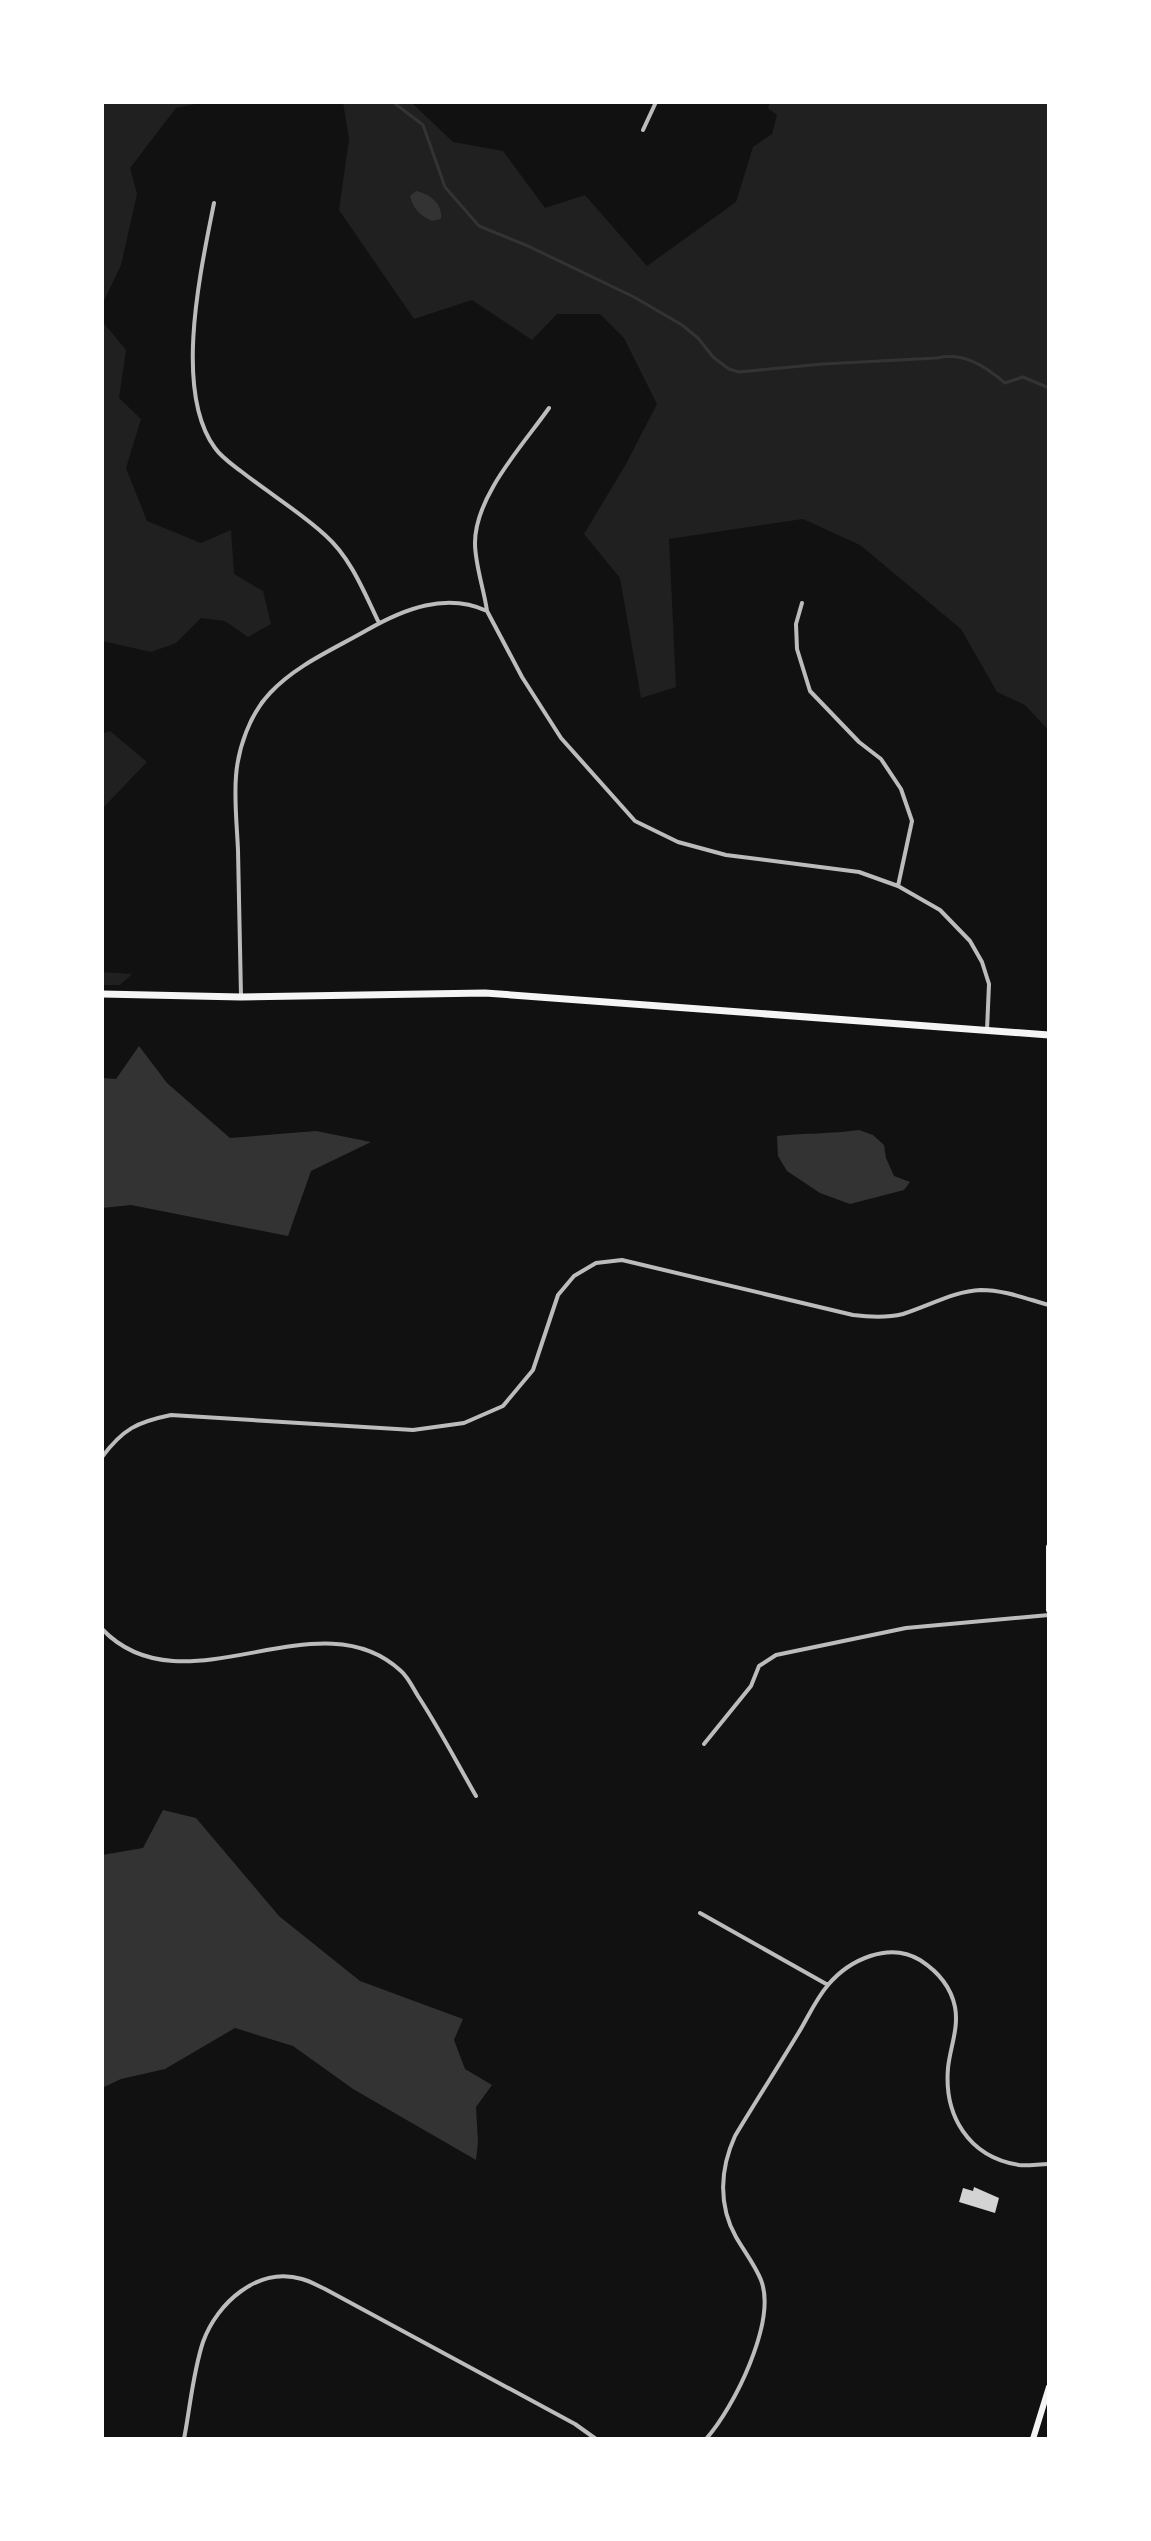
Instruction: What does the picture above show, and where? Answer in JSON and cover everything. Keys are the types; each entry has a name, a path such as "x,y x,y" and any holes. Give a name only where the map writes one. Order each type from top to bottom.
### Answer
{"main road":[{"path":"102,994 241,997 485,993 1049,1035"},
{"path":"1049,1547 1049,1612"},
{"path":"1033,2439 1049,2387"}],"street":[{"path":"643,130 656,102"},
{"path":"214,203 194,333 194,390 201,424 216,450 327,536 349,562 379,623"},
{"path":"549,408 489,493 479,518 475,544 487,611 522,677 561,738 635,821 678,842 726,855 859,872 898,886 940,910 970,941 982,962 989,984 987,1030"},
{"path":"241,997 236,776 245,734 257,710 269,693 293,673 379,623 417,607 440,602 469,603 487,611"},
{"path":"802,603 796,624 797,649 810,691 859,742 881,759 901,789 912,821 898,886"},
{"path":"102,1457 122,1433 138,1422 171,1415 413,1430 464,1423 503,1406 533,1370 558,1295 574,1276 596,1263 622,1260 853,1315 900,1315 959,1294 982,1290 1049,1305"},
{"path":"704,1744 751,1686 759,1666 776,1655 906,1628 1049,1612"},
{"path":"102,1629 124,1647 150,1659 166,1662 187,1662 307,1645 348,1644 379,1654 403,1672 476,1796"},
{"path":"700,1913 828,1985"},
{"path":"706,2439 718,2426 742,2379 764,2324 766,2302 761,2280 734,2234 725,2211 723,2180 726,2155 828,1985 858,1961 885,1951 913,1956 933,1968 946,1986 955,2008 955,2033 946,2091 952,2114 967,2139 989,2154 1018,2165 1049,2164"},
{"path":"184,2439 203,2343 214,2320 233,2296 255,2281 280,2277 301,2279 325,2289 575,2424 596,2439"}],"shaded area":[{"path":"102,102 205,102 176,108 130,168 137,194 121,265 102,305"},
{"path":"343,102 411,102 453,142 503,151 545,208 585,195 647,266 736,202 753,147 772,134 777,115 768,108 770,102 1049,102 1049,731 1025,705 997,692 961,629 860,545 803,519 669,539 676,687 641,698 620,578 584,534 657,404 624,338 600,314 557,314 532,340 472,300 414,319 339,210 349,139"},
{"path":"416,191 434,200 440,209 441,219 432,221 418,211 410,196"},
{"path":"102,321 126,350 119,398 141,419 126,468 147,521 201,543 231,530 234,574 263,591 271,624 248,637 225,621 201,618 176,643 151,652 102,641"},
{"path":"110,731 147,762 102,809 102,734"},
{"path":"102,972 132,974 120,985 102,985"},
{"path":"139,1046 167,1083 230,1138 316,1131 371,1142 311,1171 288,1236 131,1205 102,1208 102,1078 116,1079"},
{"path":"859,1130 873,1135 884,1145 894,1176 910,1182 904,1190 850,1204 820,1193 787,1171 778,1156 777,1136"},
{"path":"163,1810 196,1818 279,1916 360,1981 463,2019 454,2040 465,2069 492,2085 476,2107 476,2160 353,2089 293,2046 235,2028 165,2069 121,2079 102,2088 102,1855 143,1848"}],"building":[{"path":"974,2187 999,2198 995,2213 959,2202 963,2188 973,2191"}],"waterway":[{"path":"393,102 423,125 445,187 479,226 634,297 682,325 729,369 739,372 956,357 982,366 1005,383 1023,377 1049,388"}]}
